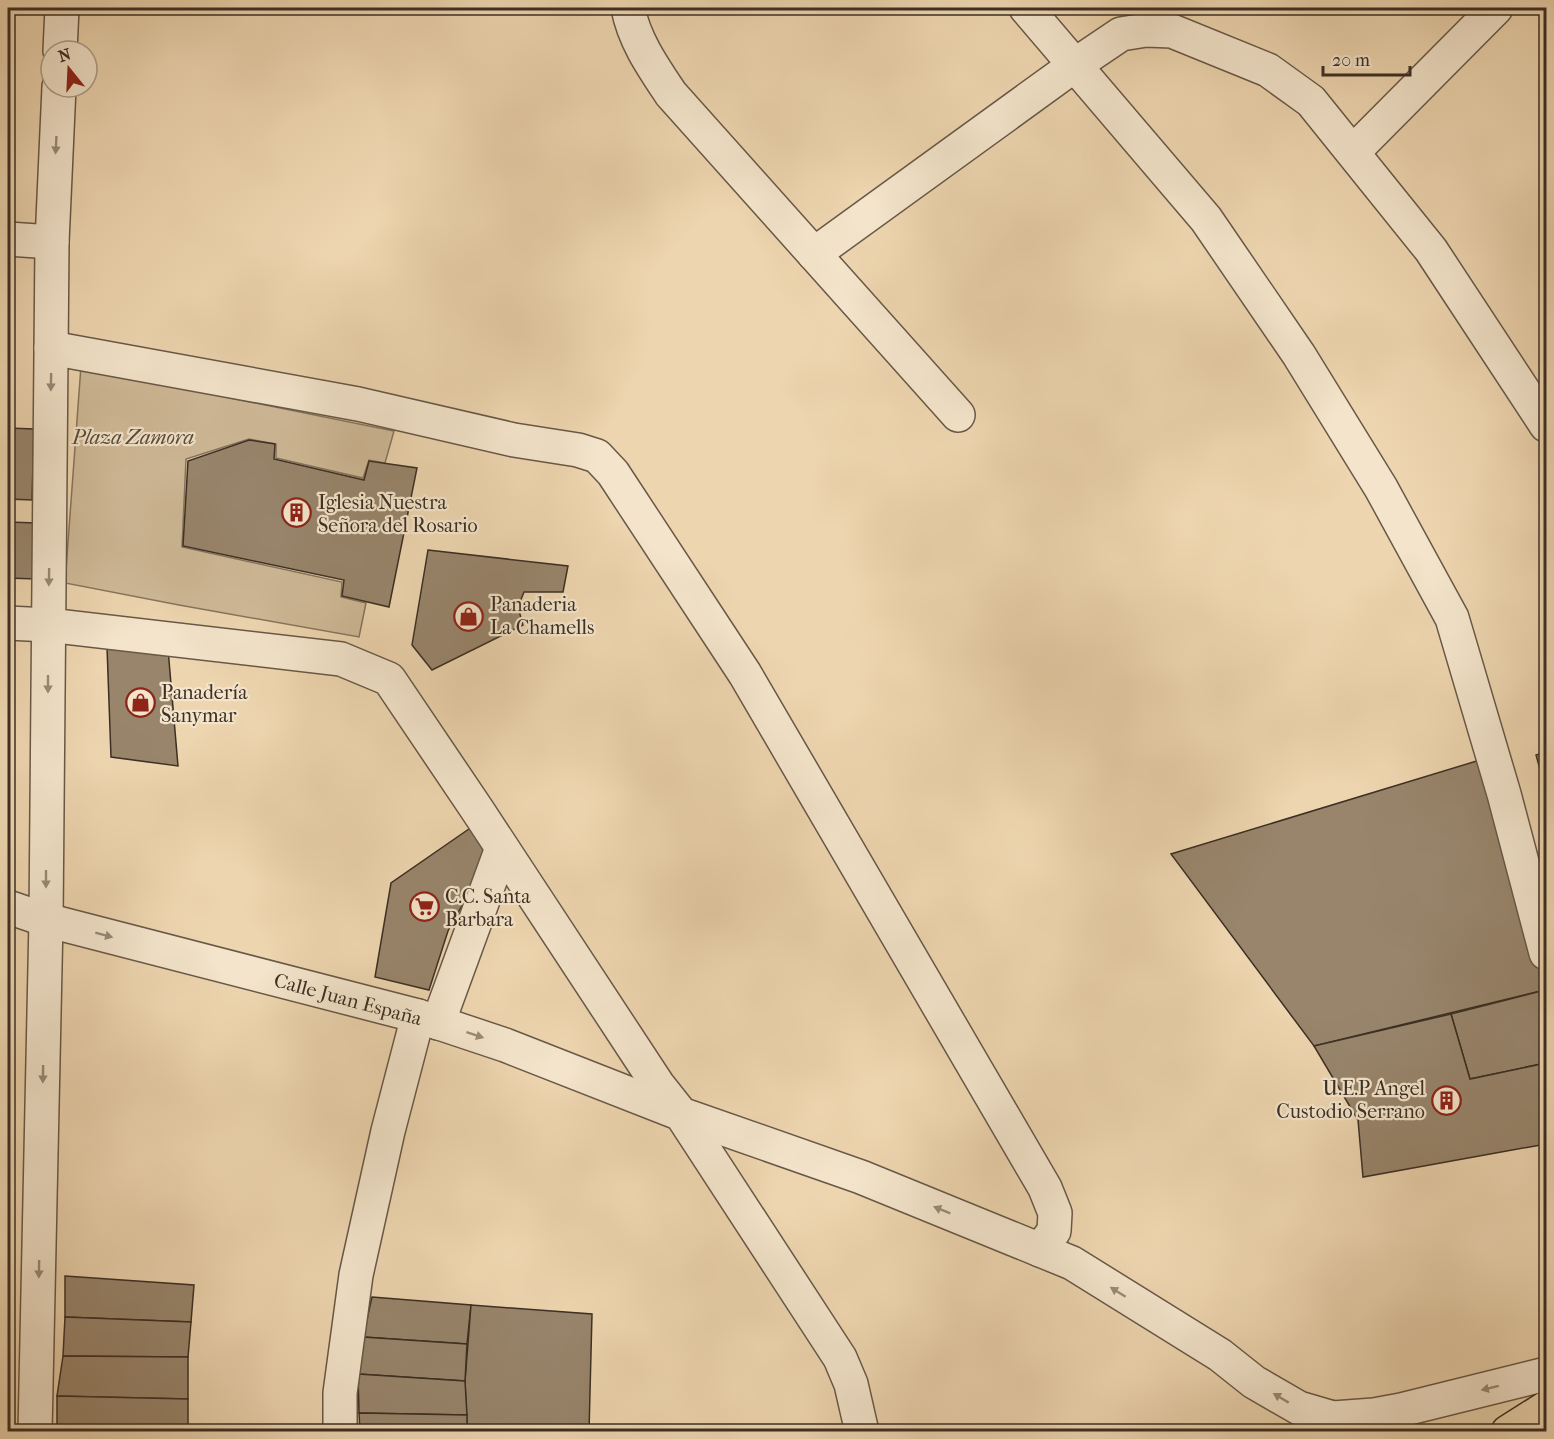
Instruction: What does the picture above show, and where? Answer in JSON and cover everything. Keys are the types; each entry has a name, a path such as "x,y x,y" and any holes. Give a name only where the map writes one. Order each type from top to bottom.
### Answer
{"main road":[{"path":"1508,1431 1546,1408"}],"street":[{"path":"61,39 62,8"},
{"path":"628,8 631,21 647,58 670,94 958,415"},
{"path":"1026,8 1206,219 1299,355 1381,488 1452,618 1504,794 1546,953"},
{"path":"1353,152 1496,8"},
{"path":"814,254 1121,34 1146,30 1172,31 1268,70 1311,101 1431,250 1546,425"},
{"path":"35,1431 46,920 52,242 58,99"},
{"path":"8,239 52,242"},
{"path":"51,348 358,404 514,440 578,450 597,456 613,473 745,674 1045,1188 1055,1213 1054,1231 1040,1250"},
{"path":"8,623 48,625 341,660 389,680 658,1085 681,1114 840,1358 850,1384 862,1431"},
{"path":"340,1431 340,1393 356,1275 388,1131 428,1020 502,848"},
{"name":"Calle Juan España","path":"8,907 46,920 428,1020 505,1045 681,1114 861,1177 1072,1263 1220,1355 1254,1382 1299,1408 1312,1422 1401,1410 1546,1374"}],"green space":[{"name":"Plaza Zamora","path":"81,366 394,431 385,463 369,460 363,478 276,458 276,444 249,439 186,459 182,547 342,582 341,597 366,603 359,637 65,583"}],"building":[{"path":"8,428 34,429 32,500 8,499"},
{"name":"Iglesia Nuestra Señora del Rosario","path":"249,440 275,444 274,459 364,480 369,461 417,468 389,607 342,596 344,580 183,546 188,461"},
{"path":"8,522 36,523 36,579 8,578"},
{"name":"Panaderia La Chamells","path":"428,550 568,566 563,592 524,592 518,607 523,625 432,670 412,645"},
{"name":"Panadería Sanymar","path":"107,647 168,649 178,766 111,757"},
{"path":"1546,752 1546,791 1536,755"},
{"path":"1480,760 1509,850 1545,990 1314,1046 1171,854"},
{"name":"C.C. Santa Barbara","path":"479,822 493,849 448,931 429,990 375,977 391,883"},
{"path":"1545,990 1546,1063 1470,1079 1451,1014"},
{"name":"U.E.P Angel Custodio Serrano","path":"1451,1014 1470,1079 1546,1063 1546,1144 1363,1177 1358,1120 1314,1046"},
{"path":"65,1276 194,1285 191,1322 65,1317"},
{"path":"372,1297 471,1305 467,1344 363,1337"},
{"path":"471,1305 592,1314 589,1432 467,1432 465,1381"},
{"path":"65,1317 191,1322 188,1357 63,1356"},
{"path":"363,1337 467,1344 465,1381 358,1374"},
{"path":"63,1356 188,1357 188,1399 57,1396"},
{"path":"358,1374 465,1381 467,1415 359,1413"},
{"path":"57,1396 188,1399 188,1432 57,1432"},
{"path":"359,1413 467,1415 467,1432 360,1432"}],"place":[{"name":"Iglesia Nuestra Señora del Rosario","path":"297,513"},
{"name":"Panaderia La Chamells","path":"469,616"},
{"name":"Panadería Sanymar","path":"140,703"},
{"name":"C.C. Santa Barbara","path":"424,907"},
{"name":"U.E.P Angel Custodio Serrano","path":"1446,1100"}]}
